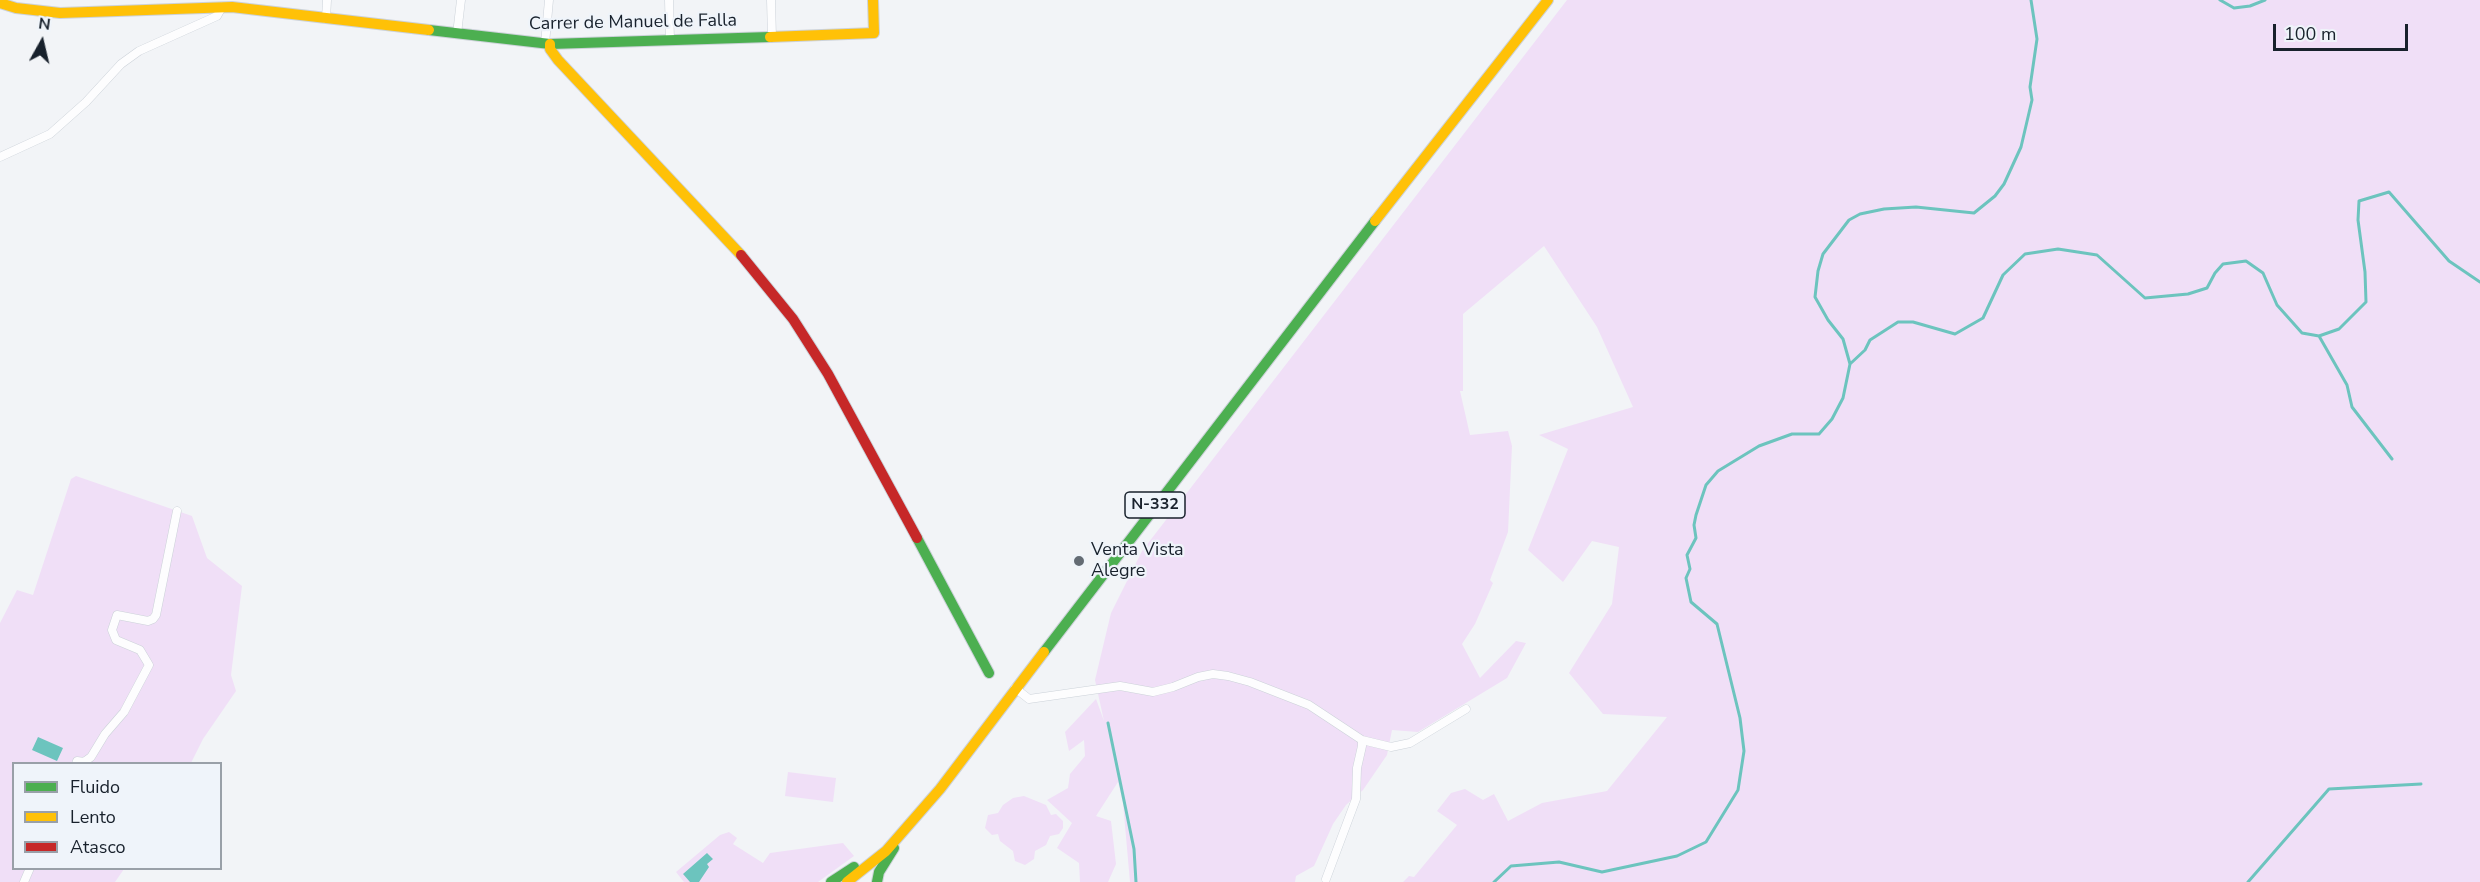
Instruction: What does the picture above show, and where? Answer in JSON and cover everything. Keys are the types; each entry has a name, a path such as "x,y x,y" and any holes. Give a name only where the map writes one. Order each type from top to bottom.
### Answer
{"main road":[{"name":"Carrer de Manuel de Falla","path":"1,2 16,8 60,13 229,5 326,19 547,44 874,33 873,0"},
{"name":"N-332","path":"831,882 848,877 886,851 913,823 1286,334 1548,0"},
{"path":"547,44 558,60 759,274 793,319 828,375 880,468 989,673"},
{"name":"N-332","path":"848,877 900,825 1004,702"},
{"path":"877,882 889,855 913,823"},
{"path":"839,882 848,877"}],"street":[{"path":"326,19 327,0"},
{"path":"457,34 461,0"},
{"path":"547,44 549,0"},
{"path":"669,0 670,40"},
{"path":"771,0 772,37"},
{"path":"0,157 50,135 86,102 121,64 139,51 218,16 229,5"},
{"path":"84,762 91,757 105,734 123,712 150,665 140,650 116,640 112,630 117,615 148,621 156,615 177,511"},
{"path":"1015,688 1029,699 1120,686 1153,692 1173,687 1198,676 1213,674 1228,676 1309,705 1362,740 1391,747 1410,743 1466,709"},
{"path":"1326,879 1356,799 1357,768 1362,740"}],"shaded area":[{"path":"1567,0 2480,0 2480,882 1403,882 1409,876 1414,877 1457,825 1437,811 1451,793 1465,789 1483,800 1494,794 1508,821 1542,803 1607,791 1667,717 1603,714 1569,673 1612,604 1619,547 1592,541 1563,582 1528,550 1568,449 1539,435 1633,407 1597,327 1544,246 1463,314 1463,391 1460,391 1470,435 1508,431 1512,446 1508,532 1490,580 1493,583 1475,624 1462,644 1480,678 1516,641 1526,643 1507,678 1418,732 1392,730 1387,755 1363,790 1346,805 1333,824 1314,866 1296,876 1295,882 1130,882 1123,803 1118,782 1096,816 1111,821 1116,864 1108,882 1080,882 1079,863 1057,848 1072,823 1047,800 1068,788 1070,774 1085,756 1084,740 1069,751 1065,732 1096,699 1104,721 1095,680 1111,613 1142,551"},
{"path":"76,476 192,516 207,558 242,586 231,675 236,691 203,739 192,762 12,762 12,870 123,870 115,882 0,882 0,623 17,590 33,595 71,479"},
{"path":"788,772 836,778 833,802 785,796"},
{"path":"1024,796 1046,805 1051,815 1056,814 1063,821 1063,828 1059,834 1050,836 1046,845 1035,851 1034,859 1025,865 1015,861 1013,851 1000,841 998,834 992,835 985,828 988,815 998,813 1003,805 1013,798"},
{"path":"729,832 737,838 733,844 763,863 770,853 843,843 854,856 818,882 684,882 676,872 720,835"}],"water":[{"path":"38,737 63,748 57,761 32,750"},
{"path":"707,853 713,859 707,864 709,867 699,882 690,882 683,874"}],"waterway":[{"path":"1494,882 1511,866 1559,862 1602,872 1677,856 1706,842 1738,790 1744,751 1740,718 1717,624 1691,602 1686,578 1690,569 1687,555 1696,538 1694,525 1706,485 1718,471 1759,446 1792,434 1819,434 1832,419 1843,398 1850,364 1843,339 1828,320 1815,297 1818,271 1823,254 1849,220 1860,214 1884,209 1916,207 1974,213 1995,196 2004,184 2021,147 2032,100 2030,87 2037,39 2031,0"},
{"path":"2220,0 2234,8 2250,6 2265,0"},
{"path":"1850,364 1865,350 1870,340 1898,322 1913,322 1955,334 1983,318 2003,275 2025,254 2058,249 2097,255 2145,298 2188,294 2207,288 2223,264 2246,261 2263,273 2277,305 2302,333 2319,336 2339,329 2366,302 2365,272 2358,220 2359,201 2389,192 2449,261 2480,282"},
{"path":"2319,336 2347,385 2352,407 2392,459"},
{"path":"1108,723 1134,849 1136,882"},
{"path":"2248,882 2329,789 2421,784"}],"traffic: fast":[{"path":"429,30 550,44 770,37"},
{"path":"1044,652 1375,221"},
{"path":"917,538 989,673"},
{"path":"877,882 879,872 894,848"},
{"path":"831,882 854,867"}],"traffic: slow":[{"path":"770,37 874,33 873,0"},
{"path":"1375,221 1548,0"},
{"path":"0,3 16,8 60,13 232,7 429,30"},
{"path":"550,44 550,49 558,60 741,255"},
{"path":"847,882 886,851 940,789 1044,652"}],"traffic: jam":[{"path":"741,255 793,319 828,374 917,538"}],"place":[{"name":"Venta Vista Alegre","path":"1079,561"}]}
